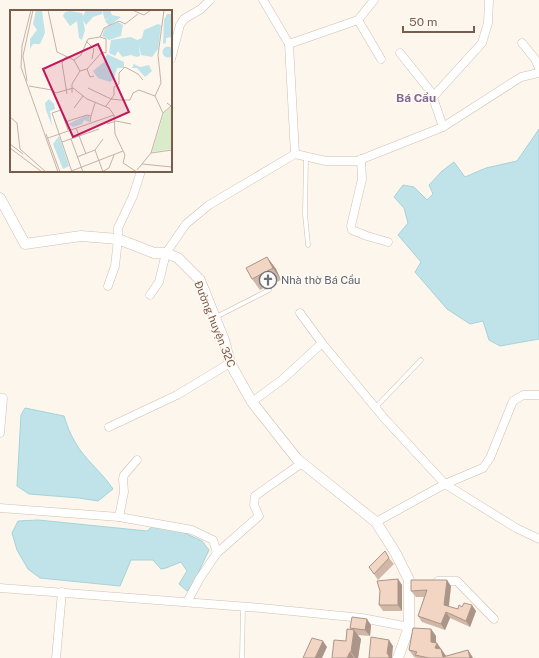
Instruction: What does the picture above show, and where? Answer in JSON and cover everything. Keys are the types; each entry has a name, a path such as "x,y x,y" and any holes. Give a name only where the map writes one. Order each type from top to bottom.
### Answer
{"street":[{"path":"172,55 180,25 184,19 201,9 210,0"},
{"path":"263,0 289,44 295,154"},
{"path":"289,44 358,20 374,0"},
{"path":"433,98 482,43 488,23 489,0"},
{"path":"358,20 382,59"},
{"path":"522,43 535,58 539,68"},
{"path":"400,53 431,92 443,127"},
{"path":"150,295 159,282 166,253 186,224 209,205 295,154 326,161 357,161 443,127 521,77 539,73"},
{"path":"361,159 362,179 351,226 352,230 366,236 388,242"},
{"path":"108,286 114,266 118,228 133,196 141,172"},
{"name":"Đường huyện 32C","path":"0,198 25,244 81,236 118,239 154,253 166,253 178,258 200,280 224,340 230,363 252,402 297,459 376,522 413,580 409,627 398,658"},
{"path":"300,313 322,343 375,408 445,484 516,528 539,539"},
{"path":"252,402 283,379 322,343"},
{"path":"109,427 177,395 230,363"},
{"path":"376,522 445,484 483,468 490,458 513,401 522,395 539,395"},
{"path":"0,398 3,398 0,433"},
{"path":"118,517 124,492 124,475 137,460"},
{"path":"187,602 200,578 217,553 259,516 254,505 255,496 302,463"},
{"path":"0,508 118,517 192,530 213,540 217,553"},
{"path":"430,581 456,581 494,619"},
{"path":"0,588 187,602 362,618 409,627"},
{"path":"56,658 62,592"}],"lane":[{"path":"306,157 305,214 308,245"},
{"path":"215,317 269,290"},
{"path":"375,408 421,360"},
{"path":"242,607 242,658"}],"water":[{"path":"539,129 539,339 500,346 489,340 483,321 470,324 447,309 415,272 421,262 398,235 408,223 404,208 394,197 403,185 414,187 427,200 433,194 429,185 442,171 454,162 465,177 486,168 517,161"},
{"path":"25,408 64,416 67,426 79,448 113,489 98,501 29,494 17,486 21,415"},
{"path":"38,520 147,531 153,526 174,528 202,541 209,550 194,582 187,591 179,584 187,571 181,562 161,569 153,560 131,560 120,586 40,578 28,569 17,550 12,533 18,521"}],"building":[{"path":"267,257 273,268 252,279 246,268"},
{"path":"385,551 389,558 374,574 369,567"},
{"path":"398,579 398,605 379,605 380,591 377,581"},
{"path":"411,580 447,580 444,605 458,609 459,605 462,607 464,603 472,605 466,621 446,612 441,624 418,616 427,590 411,591"},
{"path":"352,617 367,619 365,630 350,628"},
{"path":"413,628 431,629 431,642 437,643 435,648 441,649 443,657 468,650 470,658 429,658 415,655 417,652 409,650"},
{"path":"347,629 354,630 351,652 347,658 332,658 334,640 346,641"},
{"path":"371,637 389,640 387,653 389,658 369,658"},
{"path":"312,638 323,641 315,658 303,658"}],"place":[{"name":"Nhà thờ Bá Cầu","path":"268,280"}],"district":[{"name":"Bá Cầu","path":"416,98"}]}
